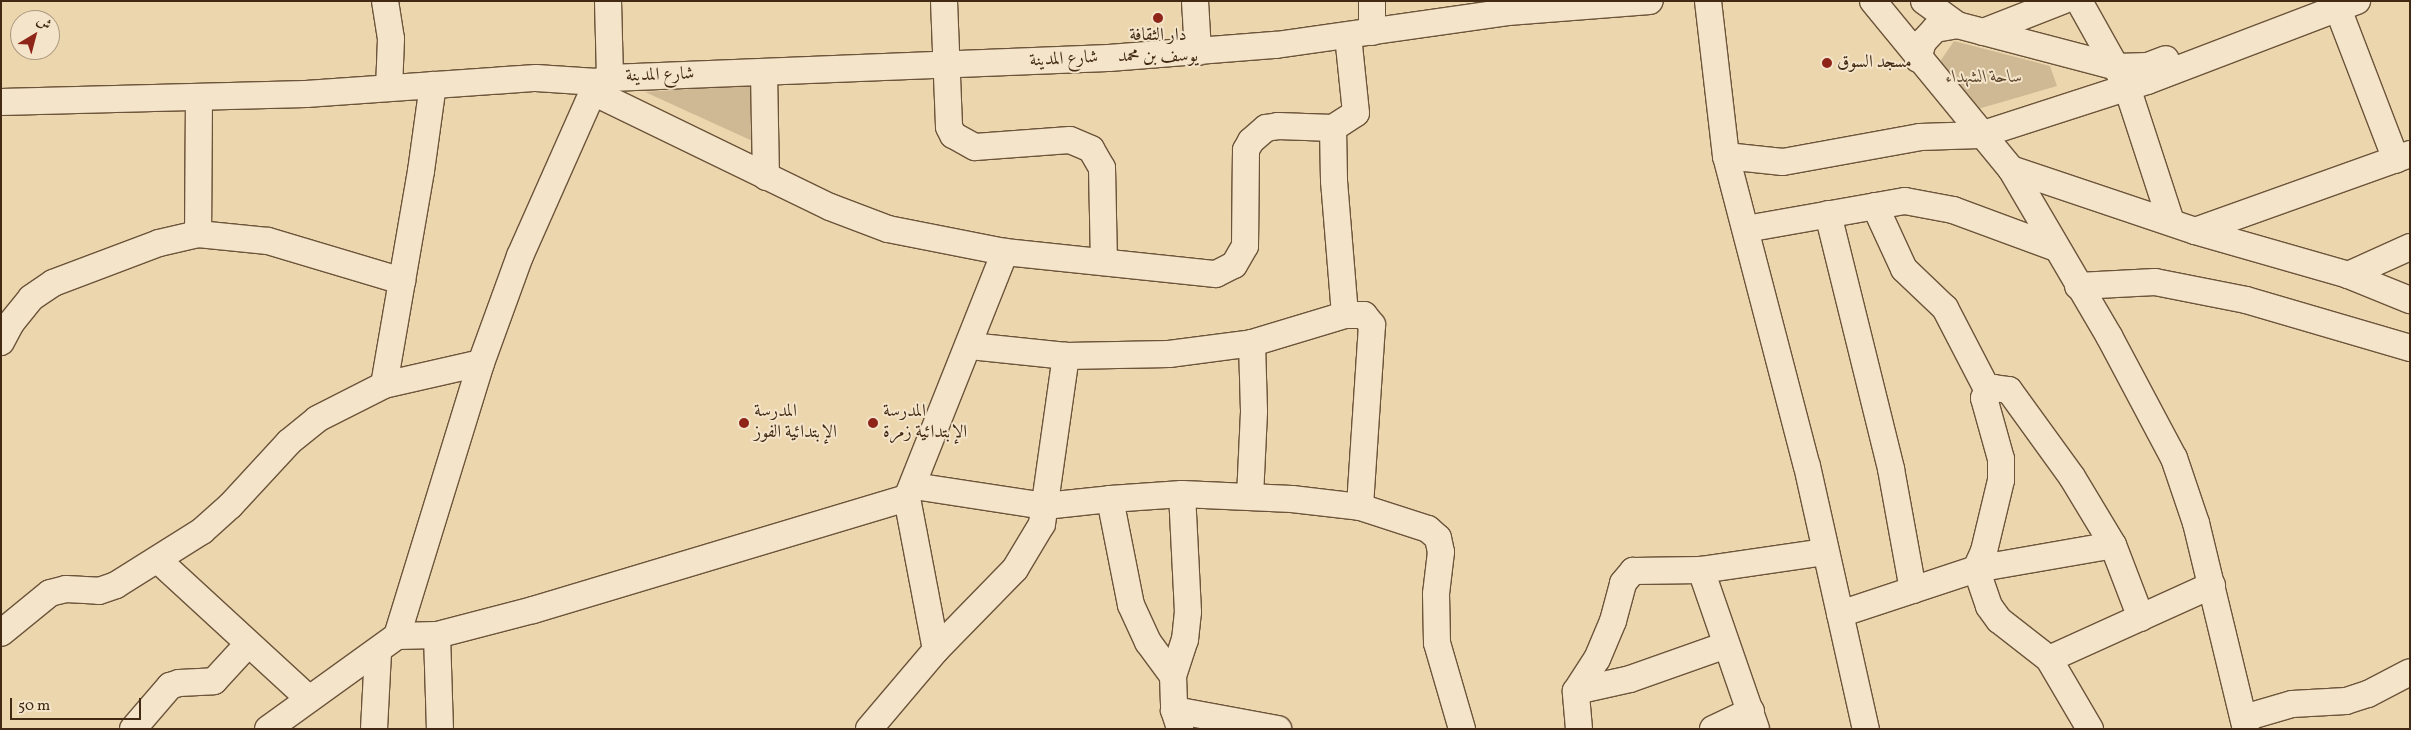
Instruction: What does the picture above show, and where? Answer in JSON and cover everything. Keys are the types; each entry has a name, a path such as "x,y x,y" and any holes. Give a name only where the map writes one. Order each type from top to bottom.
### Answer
{"street":[{"path":"385,1 391,39 389,88"},
{"path":"374,729 387,644 480,363 520,256 559,167 596,90 608,1"},
{"path":"944,1 949,126 953,135 964,144 976,147 1070,140 1091,149 1102,168 1104,262"},
{"path":"1195,1 1198,52"},
{"path":"596,90 766,177 830,207 888,229 1005,252 1204,274 1227,270 1244,246 1246,150 1251,141 1266,128 1278,126 1333,128 1356,113 1360,33 1372,1"},
{"name":"شارع المدينة","path":"1,102 199,97 389,88 536,78 596,90 764,73 946,66 1198,52 1360,33 1508,7 1650,1"},
{"path":"1708,1 1727,160 1807,466 1866,729"},
{"path":"1873,1 1980,135 2011,169 2054,242 2174,458 2212,585 2245,723 2292,704 2346,701 2368,694 2410,672"},
{"path":"1924,1 1957,25 2122,77"},
{"path":"1982,32 2062,1"},
{"path":"2079,1 2122,77 2170,222"},
{"path":"1727,160 1783,162 1920,137 1980,135 2148,66 2336,3 2406,158 2195,231"},
{"path":"1918,59 1924,42 1934,29 1957,25"},
{"path":"764,73 766,177"},
{"path":"384,385 433,85"},
{"path":"198,234 199,97"},
{"path":"1333,128 1340,272 1345,312"},
{"path":"2011,169 2195,231 2348,275 2410,300"},
{"path":"1744,223 1828,214 1905,201 1940,207 2054,242"},
{"path":"1875,206 1904,269 1946,308 1988,391"},
{"path":"1828,214 1892,469 1913,590"},
{"path":"1,342 11,323 31,298 53,283 159,243 198,234 268,241 402,281"},
{"path":"2348,275 2410,248"},
{"path":"936,650 910,492 972,340 1005,252"},
{"path":"2078,286 2155,282 2246,300 2410,348"},
{"path":"972,340 1066,356 1170,354 1252,342 1345,312 1364,315 1372,325 1360,507"},
{"path":"1250,497 1254,411 1252,342"},
{"path":"869,729 936,650 1015,569 1042,524 1066,356"},
{"path":"1,633 50,594 66,589 99,590 116,586 202,531 230,506 290,442 317,419 384,385 480,363"},
{"path":"2090,729 2048,658 1998,620 1989,606 1976,569 1984,551 2002,470 1984,398 1988,391 2003,387 2009,390 2072,477 2113,546 2141,618"},
{"path":"268,729 387,644 437,635 533,610 910,492 1045,506 1182,494 1250,497 1360,507 1415,523 1438,538 1441,552 1436,594 1437,643 1462,729"},
{"path":"1182,494 1188,612 1185,640 1173,676 1177,719 1278,729"},
{"path":"1110,500 1138,626 1173,676"},
{"path":"1840,614 1976,569 2113,546"},
{"path":"1579,729 1576,691 1598,659 1627,576 1641,569 1701,570 1825,552"},
{"path":"158,560 309,700"},
{"path":"1701,570 1753,720 1713,729"},
{"path":"2048,658 2212,585"},
{"path":"437,635 440,729"},
{"path":"133,729 170,686 214,681 248,644"},
{"path":"1576,691 1630,679 1726,645"}],"green space":[{"name":"ساحة الشهداء","path":"1954,41 2050,66 2057,86 1978,109 1966,101 1939,63"},
{"path":"752,85 759,144 645,92"}],"place":[{"name":"دار الثقافة يوسف بن محمد","path":"1158,18"},
{"name":"مسجد السوق","path":"1827,63"},
{"name":"المدرسة الإبتدائية الفوز","path":"744,423"},
{"name":"المدرسة الإبتدائية زمرة","path":"873,423"}]}
